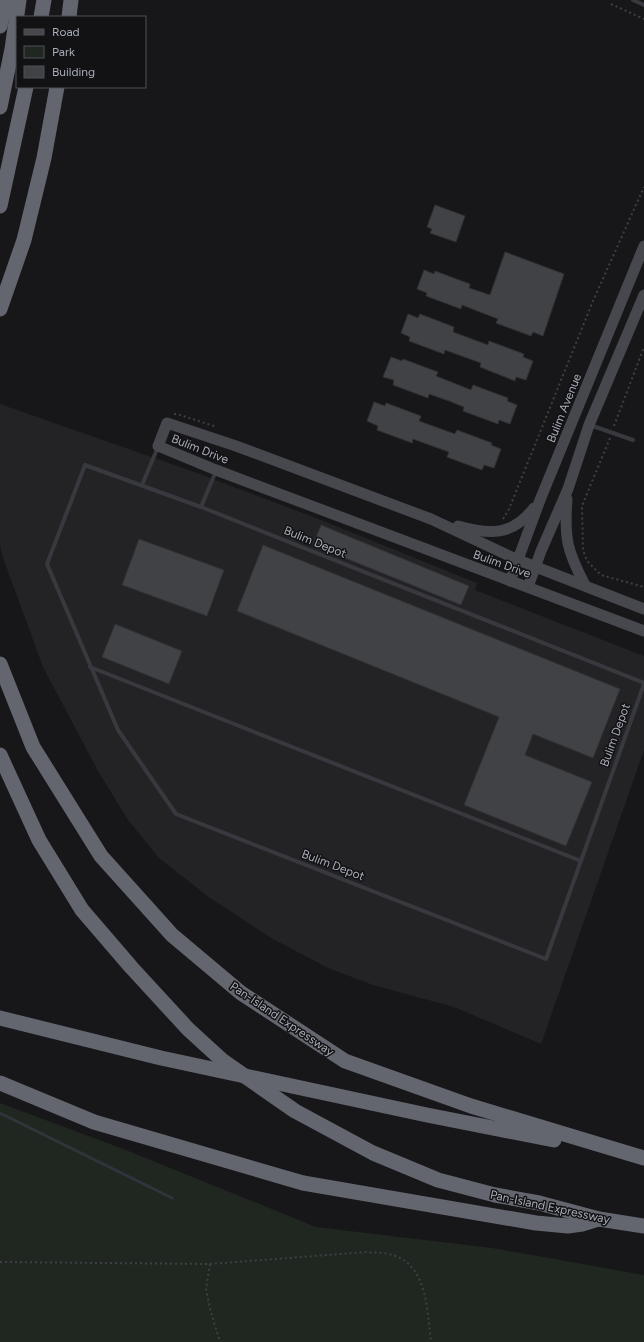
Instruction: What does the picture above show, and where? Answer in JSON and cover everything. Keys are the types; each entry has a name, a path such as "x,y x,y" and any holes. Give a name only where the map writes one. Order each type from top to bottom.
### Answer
{"highway":[{"path":"0,26 5,0"},
{"path":"17,16 19,0"},
{"path":"41,16 44,0"},
{"path":"69,16 71,0"},
{"path":"0,107 16,21"},
{"path":"0,206 26,88"},
{"path":"0,309 24,240 44,158 57,88"},
{"name":"Pan-Island Expressway","path":"0,664 33,747 101,856 172,936 241,993 345,1061 471,1106 640,1157"},
{"name":"Pan-Island Expressway","path":"0,755 39,840 82,910 131,967 188,1029 223,1062 295,1111 373,1153 438,1180 495,1195 538,1203 598,1218 644,1226"},
{"path":"0,1018 161,1058 427,1115 640,1157"},
{"path":"0,1083 94,1122 303,1183 536,1223 568,1226 582,1224 598,1218"}],"street":[{"name":"Bulim Avenue","path":"510,581 540,500 644,246"},
{"path":"528,587 541,550 568,489 590,425 644,295"},
{"name":"Bulim Drive","path":"644,609 518,560 431,519 236,446 167,423 158,446 216,470 644,631"},
{"path":"568,489 565,522 568,546 573,561 585,585"},
{"path":"431,519 488,533 515,526 526,518 540,500"}],"lane":[{"path":"634,0 644,5"},
{"path":"590,425 633,440"},
{"path":"142,485 158,446"},
{"name":"Bulim Depot","path":"85,465 142,485 201,507 644,684 546,959 176,814 118,730 47,564 85,465"},
{"path":"201,507 216,470"},
{"path":"90,666 581,861"}],"path":[{"path":"610,4 644,19"},
{"path":"497,522 504,518 509,509 592,301 644,187"},
{"path":"644,347 582,506 583,550 587,561 601,575 644,587"},
{"path":"170,415 177,414 214,426"},
{"path":"0,1262 210,1264 367,1252 389,1254 404,1260 417,1273 424,1287 430,1342"},
{"path":"210,1264 206,1289 210,1309 220,1342"}],"shaded area":[{"path":"0,404 197,473 316,518 477,583 475,590 644,656 644,750 541,1044 454,1007 373,985 328,968 273,939 210,898 159,858 128,820 98,771 43,667 2,555 0,545"}],"green space":[{"path":"0,1103 126,1150 316,1227 492,1248 644,1275 644,1342 0,1342"}],"building":[{"path":"435,205 465,216 456,242 430,233 432,229 427,227"},
{"path":"505,252 564,274 543,336 533,332 531,336 496,323 498,319 462,305 461,309 426,296 427,293 417,289 424,270 434,274 435,271 470,284 469,288 490,295"},
{"path":"408,314 418,318 420,314 454,327 453,332 488,345 489,341 524,354 523,357 533,361 526,380 516,377 515,381 480,367 481,363 445,350 444,354 409,341 410,337 401,333"},
{"path":"391,357 402,361 403,359 438,372 436,376 471,390 473,385 508,398 507,401 517,405 510,424 499,420 498,424 463,411 464,407 449,401 429,394 428,398 393,385 394,380 383,377"},
{"path":"374,402 385,406 386,403 421,416 419,421 455,434 457,430 492,443 491,445 501,449 494,468 484,465 482,470 447,457 449,452 413,439 412,443 377,430 378,426 367,421"},
{"path":"321,525 469,586 461,605 313,545"},
{"path":"139,539 224,570 207,616 122,585"},
{"path":"263,545 620,689 593,758 533,734 525,755 592,782 566,846 464,805 499,717 237,611"},
{"path":"115,624 182,651 169,684 102,657"}],"waterway":[{"path":"0,1113 172,1198"}]}
